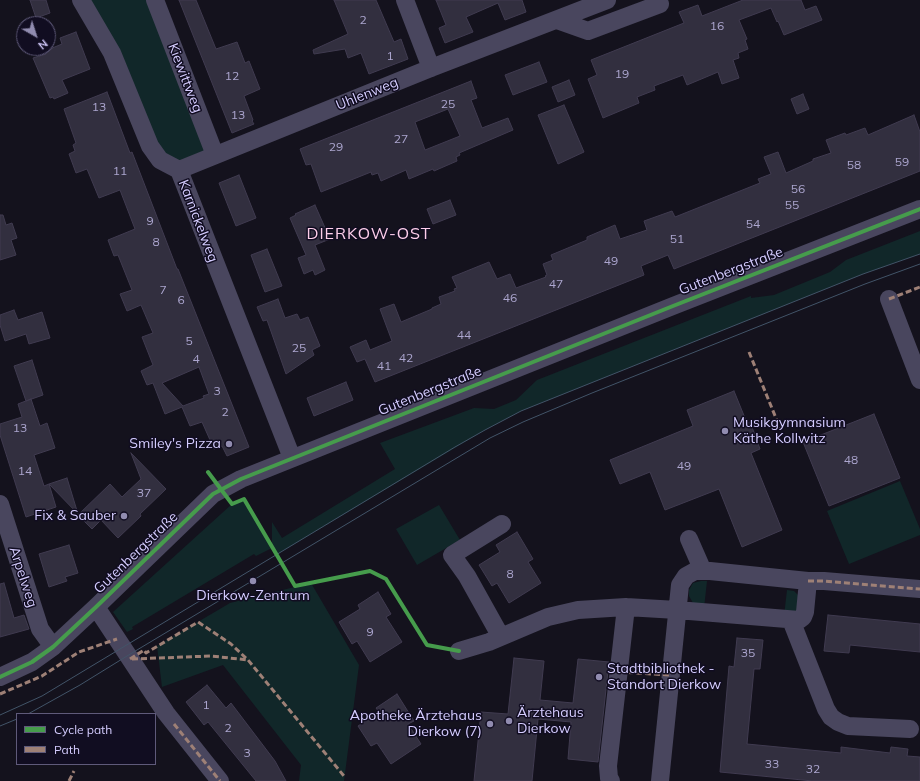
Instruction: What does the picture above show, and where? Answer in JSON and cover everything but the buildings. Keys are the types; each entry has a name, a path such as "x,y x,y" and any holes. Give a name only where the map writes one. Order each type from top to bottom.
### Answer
{"street":[{"name":"Karnickelweg","path":"81,0 112,53 150,146 160,160 179,170 292,458"},
{"name":"Kiewittweg","path":"155,0 215,155"},
{"path":"405,0 432,68"},
{"name":"Uhlenweg","path":"179,170 432,68 607,0"},
{"path":"557,20 588,31 660,1"},
{"name":"Gutenbergstraße","path":"0,677 32,662 53,647 213,494 241,479 920,209"},
{"path":"889,299 920,380"},
{"name":"Arpelweg","path":"0,504 40,629 53,647"},
{"path":"501,637 467,576 452,555 502,524"},
{"path":"689,539 704,571"},
{"path":"660,781 680,585 686,576 694,571 704,571 808,581 920,589"},
{"path":"459,651 489,642 561,613 578,610 626,608 677,610 798,620 803,617 805,612 808,581"},
{"path":"96,607 166,713 220,781"},
{"path":"611,781 609,778 608,766 626,608"},
{"path":"791,620 826,709 831,717 848,726 910,729"}],"green space":[{"path":"81,0 155,0 215,155 179,170 160,160"},
{"path":"920,231 920,254 863,274 521,411 485,430 276,555 272,548 256,556 254,554 132,627 133,629 127,632 113,612 232,504 244,499 272,547 272,522 282,538 395,469 380,443 474,408 494,409 516,400 537,380 751,296 751,298 774,295 830,272 846,260"},
{"path":"900,481 920,529 920,535 849,564 827,511"},
{"path":"439,505 460,540 417,565 396,529"},
{"path":"707,581 704,608 693,603 689,596 689,590 693,583"},
{"path":"311,583 359,665 344,781 299,781 301,765 223,665 162,687 157,646 230,603"},
{"path":"787,590 794,591 798,595 798,610 784,616"}],"tram line":[{"path":"0,715 42,696 455,447 521,411 863,274 920,254"},
{"path":"30,713 80,685 490,438 523,422 592,393 865,284 920,264"},
{"path":"0,726 16,719"}],"marked path":[{"path":"889,299 920,287"},
{"path":"749,352 780,428"},
{"path":"808,581 920,589"},
{"path":"130,659 144,650 146,653 198,622 231,644 248,660 344,776"},
{"path":"0,694 42,676 79,652 117,639"},
{"path":"132,659 211,656 248,660"},
{"path":"618,672 670,675"},
{"path":"174,724 220,781"},
{"path":"69,781 74,771"}],"cycle path":[{"path":"0,677 32,662 53,647 213,494 241,479 920,209"},
{"path":"208,472 232,504 244,499 295,586 370,571 386,579 427,645 459,651"}],"place":[{"name":"Musikgymnasium Käthe Kollwitz","path":"725,431"},
{"name":"Smiley's Pizza","path":"229,444"},
{"name":"Fix & Sauber","path":"124,516"},
{"name":"Dierkow-Zentrum","path":"253,581"},
{"name":"Stadtbibliothek - Standort Dierkow","path":"599,677"},
{"name":"Ärztehaus Dierkow","path":"509,721"},
{"name":"Apotheke Ärztehaus Dierkow (7)","path":"490,724"}],"district":[{"name":"DIERKOW-OST","path":"369,234"}]}
